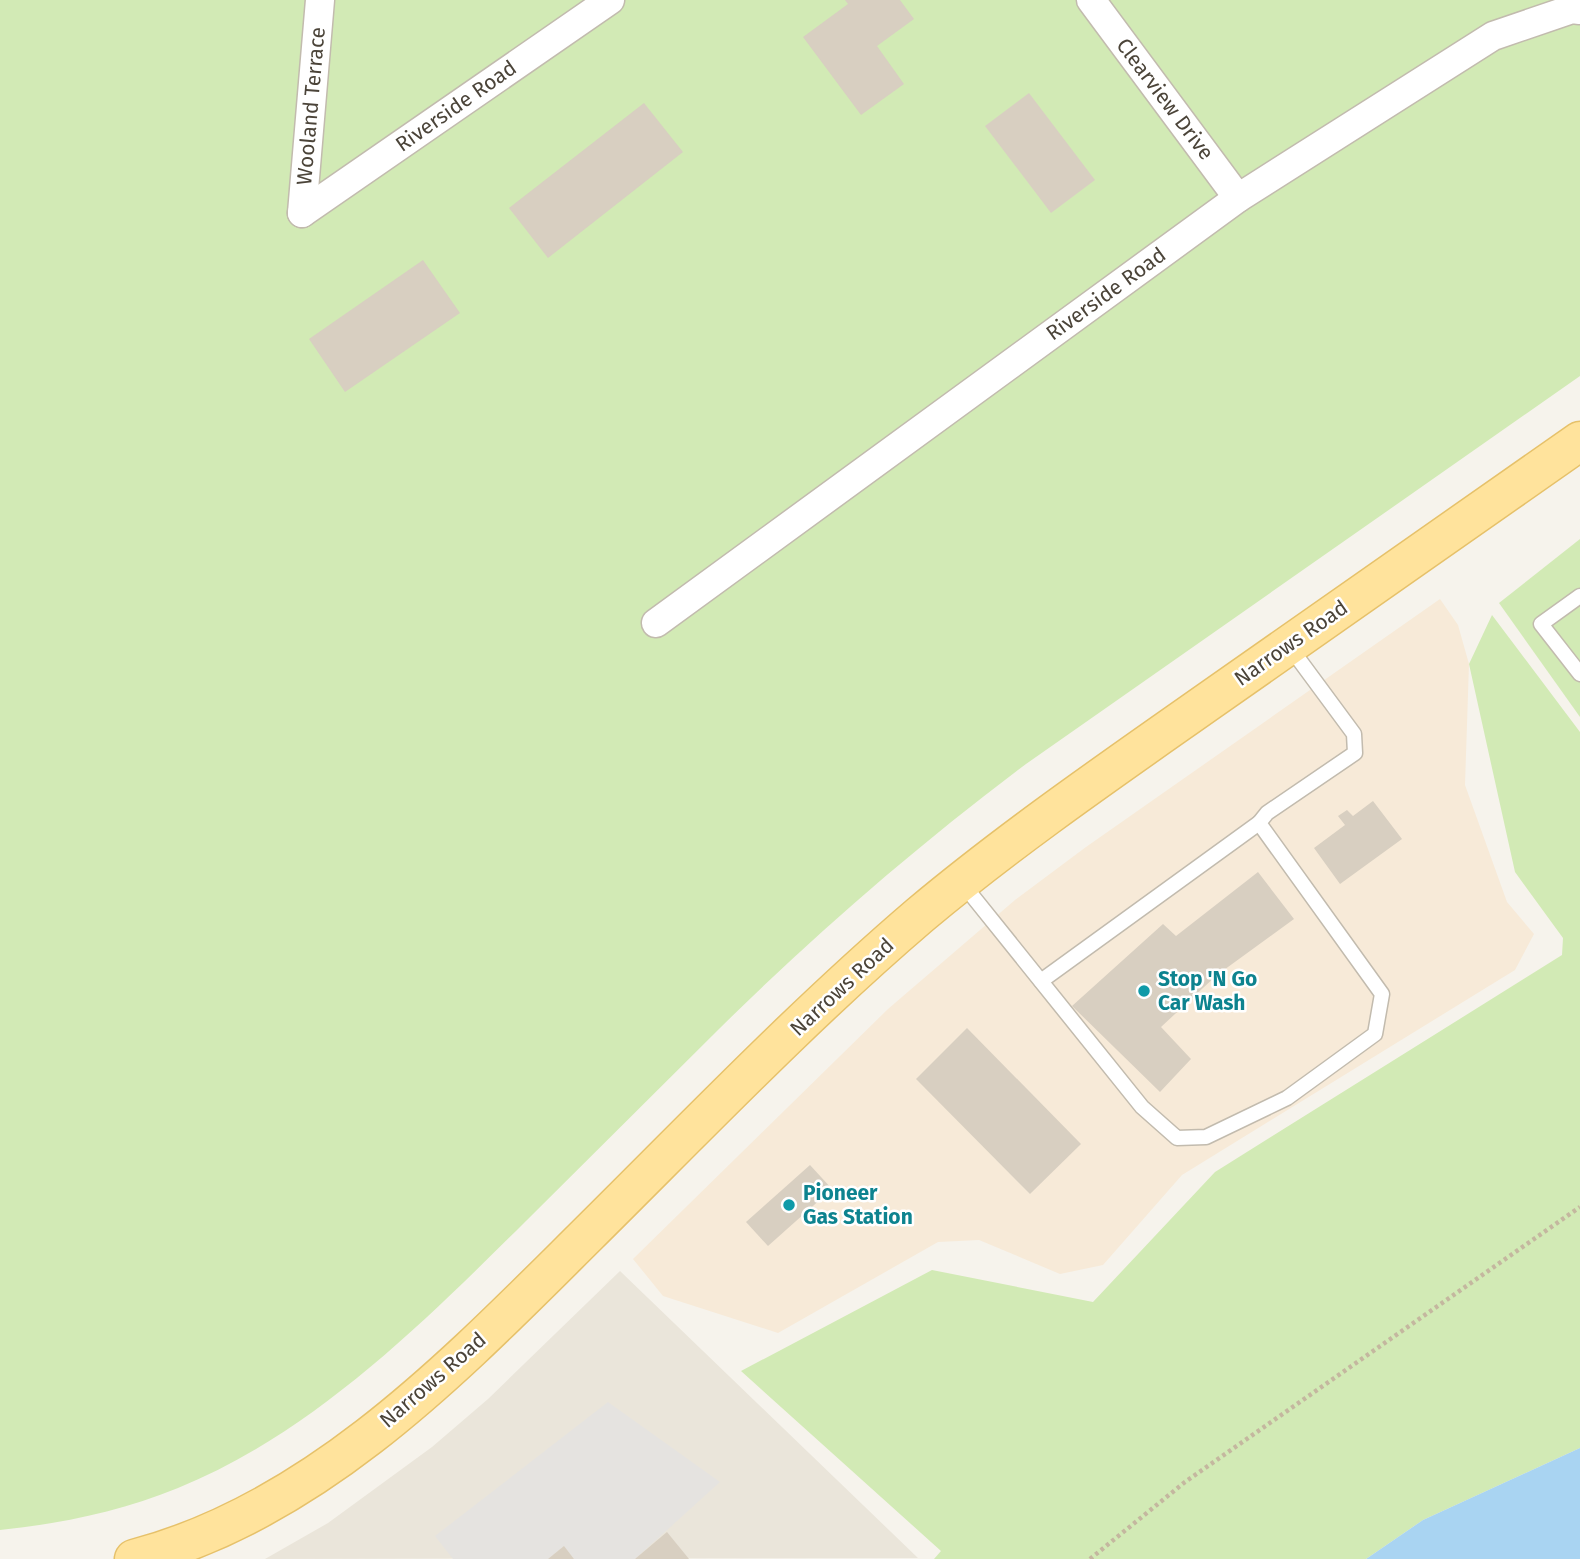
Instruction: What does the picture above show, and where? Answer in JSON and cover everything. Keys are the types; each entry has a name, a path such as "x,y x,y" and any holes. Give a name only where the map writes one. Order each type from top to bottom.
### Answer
{"main road":[{"name":"Narrows Road","path":"134,1559 201,1535 251,1511 302,1482 401,1410 508,1313 855,974 961,881 1057,807 1580,441"}],"street":[{"name":"Wooland Terrace","path":"302,213 320,0"},
{"name":"Riverside Road","path":"302,213 610,0"},
{"name":"Clearview Drive","path":"1091,0 1238,198"},
{"name":"Riverside Road","path":"656,623 1238,198 1493,36 1572,9 1580,10"}],"lane":[{"path":"1580,596 1541,624 1580,674"},
{"path":"1041,981 1259,823 1268,813 1355,753 1354,734 1288,645"},
{"path":"961,881 1142,1107 1177,1138 1206,1137 1287,1098 1375,1034 1382,994 1259,823"}],"path":[{"path":"1090,1559 1185,1482 1580,1207"}],"shaded area":[{"path":"1440,599 1458,625 1469,664 1465,785 1507,902 1534,934 1515,970 1182,1175 1103,1265 1060,1274 979,1240 938,1242 778,1333 663,1296 633,1259 888,1009 1015,900 1086,847"},
{"path":"620,1271 918,1558 265,1559 328,1523 432,1447 488,1399"},
{"path":"608,1402 720,1482 635,1559 574,1559 564,1546 548,1559 453,1559 435,1536"}],"green space":[{"path":"0,0 1580,0 1580,376 1026,764 946,827 792,959 446,1299 363,1373 320,1407 275,1438 178,1488 90,1515 0,1530"},
{"path":"1580,539 1580,717 1499,603"},
{"path":"1492,615 1580,732 1580,1448 1423,1520 1366,1559 934,1559 941,1551 741,1371 932,1270 1093,1302 1215,1172 1562,955 1563,938 1515,872 1469,664"}],"water":[{"path":"1580,1448 1580,1559 1366,1559 1423,1520"}],"building":[{"path":"845,0 900,0 914,19 877,46 904,84 861,115 803,37 848,4"},
{"path":"1029,93 1095,180 1051,213 985,126"},
{"path":"644,103 683,152 548,258 509,208"},
{"path":"423,260 460,313 345,392 309,339"},
{"path":"1373,801 1402,839 1340,884 1314,848 1345,825 1338,816 1347,810 1353,816"},
{"name":"Stop 'N Go Car Wash","path":"1258,872 1294,919 1217,975 1161,1027 1191,1059 1160,1092 1072,1006 1163,924 1176,936"},
{"path":"967,1028 1081,1144 1030,1194 916,1079"},
{"name":"Pioneer Gas Station","path":"810,1165 832,1189 768,1246 746,1222"},
{"path":"667,1532 689,1559 635,1559"},
{"path":"564,1546 574,1559 548,1559"}],"place":[{"name":"Stop 'N Go Car Wash","path":"1144,991"},
{"name":"Pioneer Gas Station","path":"789,1205"}]}
